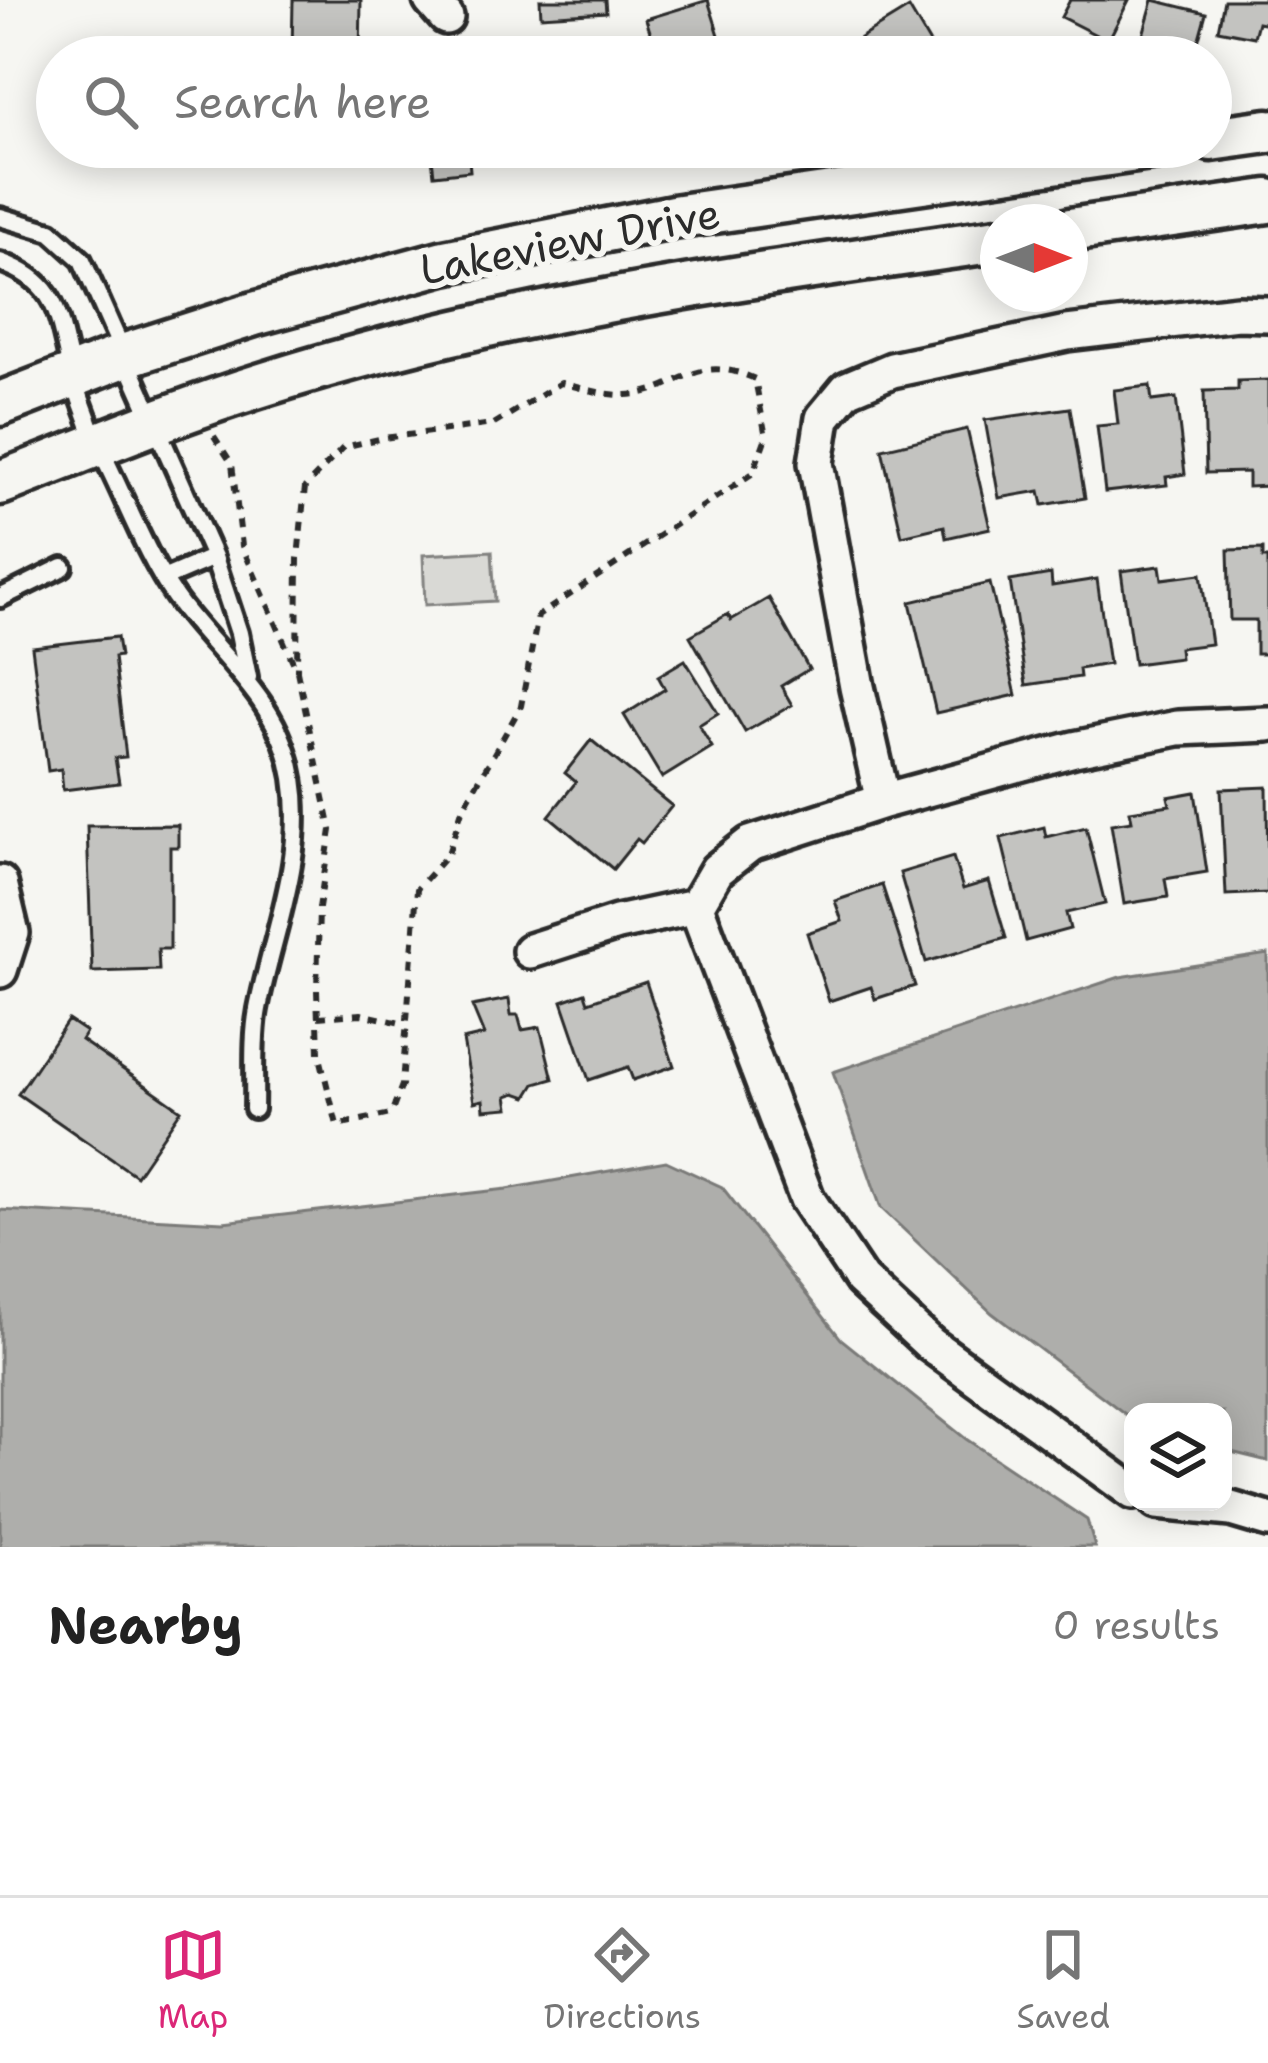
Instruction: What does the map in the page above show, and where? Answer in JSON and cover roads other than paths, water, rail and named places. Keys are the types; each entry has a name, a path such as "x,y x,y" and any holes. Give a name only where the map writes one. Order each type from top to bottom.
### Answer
{"street":[{"path":"1232,136 1268,131"},
{"name":"Lakeview Drive","path":"0,404 126,355 254,314 444,262 673,217 1013,168"},
{"path":"979,173 985,204"},
{"path":"1088,227 1268,201"},
{"name":"Lakeview Drive","path":"0,483 266,384 500,322 680,286 980,243"},
{"path":"883,801 856,687 816,464 823,418 847,389 892,370 1067,332 1268,314"},
{"path":"530,951 617,923 696,906 717,870 750,844 883,801 1074,749 1157,732 1268,724"},
{"path":"0,884 12,933 0,970"},
{"path":"696,906 807,1199 861,1280 930,1344 1124,1485"},
{"path":"1232,1509 1268,1520"}],"lane":[{"path":"0,218 52,232 82,260 214,557 239,633 248,679"},
{"path":"0,262 25,270 45,288 60,315 73,374 98,445 165,578 175,597 248,679 278,734 292,774 296,818 292,881 258,1012 254,1109"},
{"path":"165,578 214,557"},
{"path":"0,598 63,567"}]}
